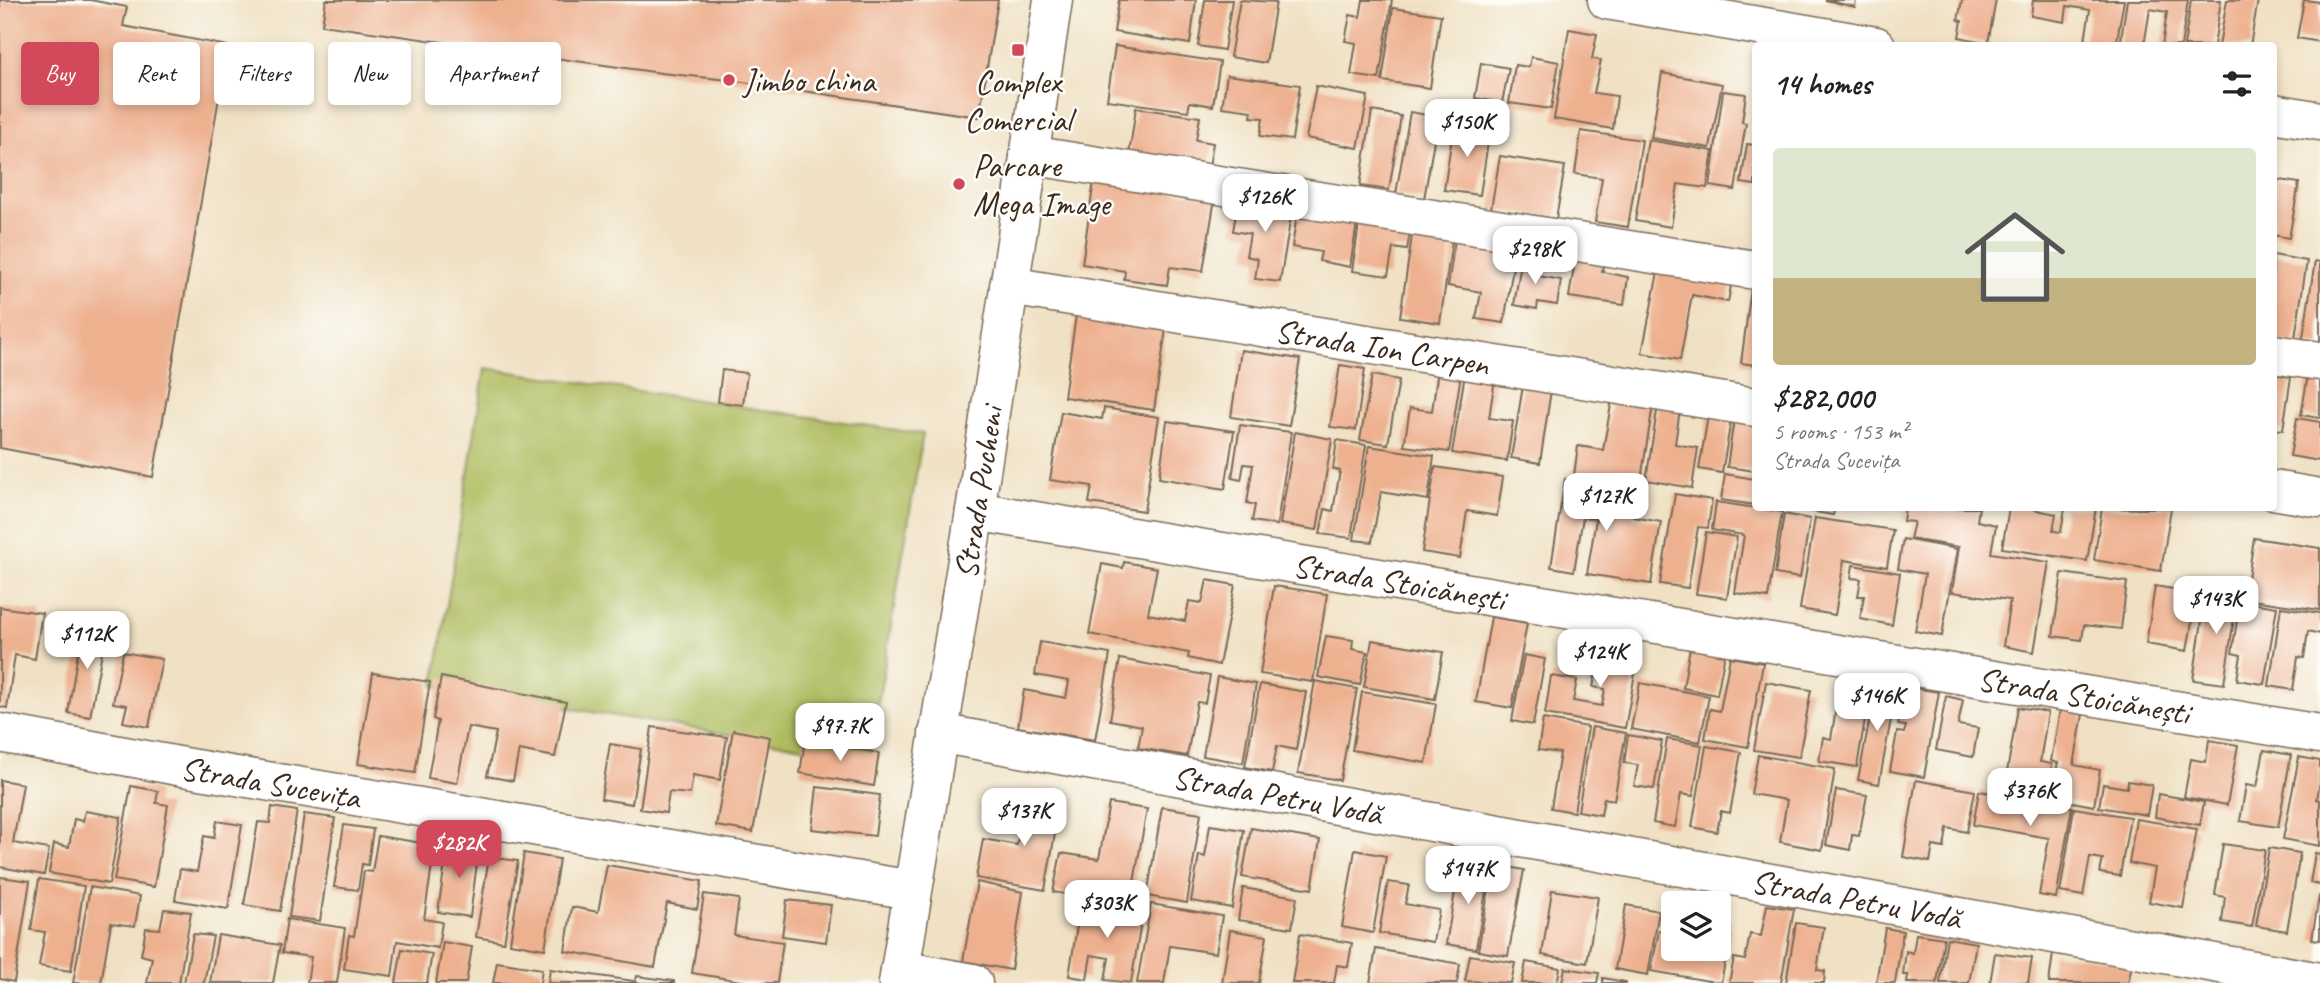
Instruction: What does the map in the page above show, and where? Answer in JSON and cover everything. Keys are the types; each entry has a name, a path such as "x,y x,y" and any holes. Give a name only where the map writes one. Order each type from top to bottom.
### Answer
{"street":[{"name":"Strada Pucheni","path":"899,976 975,511 1053,0"},
{"path":"1607,0 1853,42"},
{"path":"2277,114 2320,121"},
{"path":"1029,155 1752,271"},
{"name":"Strada Ion Carpen","path":"1009,286 1752,407"},
{"path":"2277,355 2320,361"},
{"path":"2277,491 2320,498"},
{"name":"Strada Stoicănești","path":"975,511 2320,734"},
{"name":"Strada Sucevița","path":"0,733 225,774 912,890"},
{"name":"Strada Petru Vodă","path":"938,733 2320,982"},
{"path":"899,976 974,983"}],"green space":[{"path":"485,368 923,434 869,758 434,686"}],"building":[{"path":"0,0 90,0 127,7 123,26 214,43 214,105 218,105 153,477 0,448"},
{"path":"326,0 998,0 979,117 729,80 561,59 561,42 442,42 322,25"},
{"path":"1119,0 1196,0 1190,44 1114,32"},
{"path":"1205,0 1232,0 1224,50 1198,46"},
{"path":"1240,0 1276,2 1266,63 1230,57"},
{"path":"1363,0 1392,0 1379,79 1351,75 1356,43 1345,41 1350,15 1360,17"},
{"path":"1825,0 1856,0 1855,7"},
{"path":"1962,0 1996,0 1988,42 1959,37 1962,21 1958,20"},
{"path":"2033,0 2124,0 2117,42 2085,42 2090,10 2067,6 2065,22 2031,16"},
{"path":"2127,0 2188,0 2182,42 2163,42 2167,12 2150,9 2145,42 2121,42"},
{"path":"2191,0 2221,0 2215,42 2185,42"},
{"path":"2227,0 2258,0 2251,42 2220,42"},
{"path":"2304,0 2320,2 2320,42 2297,38"},
{"path":"1393,8 1441,15 1430,88 1382,81"},
{"path":"1569,29 1597,34 1592,59 1601,60 1594,93 1617,96 1613,129 1554,119"},
{"path":"1115,46 1220,62 1213,106 1190,102 1188,111 1107,100"},
{"path":"1531,57 1559,62 1551,109 1509,103 1515,65 1529,67"},
{"path":"1481,63 1509,68 1502,103 1475,98"},
{"path":"1662,73 1722,84 1710,148 1651,138"},
{"path":"1227,75 1300,85 1292,140 1260,136 1263,118 1251,117 1252,111 1222,107"},
{"path":"1316,86 1368,96 1358,148 1306,138"},
{"path":"1723,91 1746,94 1742,122 1746,123 1735,190 1710,186"},
{"path":"1136,108 1200,117 1196,140 1213,143 1209,167 1129,155"},
{"path":"1372,111 1401,116 1389,190 1360,186"},
{"path":"1410,112 1438,117 1424,199 1396,194"},
{"path":"1454,123 1490,129 1480,195 1444,190"},
{"path":"1581,131 1642,140 1628,227 1595,222 1602,178 1575,174"},
{"path":"1648,140 1713,151 1707,188 1678,184 1671,227 1635,221"},
{"path":"1747,144 1752,145 1752,185 1741,183"},
{"path":"1500,156 1565,166 1556,219 1491,209"},
{"path":"1094,180 1215,198 1203,271 1170,267 1167,285 1124,279 1125,271 1082,264"},
{"path":"2277,180 2299,183 2289,238 2277,236"},
{"path":"1239,196 1293,204 1280,282 1255,279 1258,259 1246,256 1250,234 1233,231"},
{"path":"1298,208 1358,217 1350,267 1319,261 1321,252 1292,247"},
{"path":"1360,217 1411,225 1407,250 1393,248 1388,276 1352,271"},
{"path":"1413,229 1453,234 1440,323 1400,317"},
{"path":"1455,239 1516,248 1504,323 1476,319 1481,292 1448,286"},
{"path":"1576,255 1604,260 1602,272 1628,277 1624,305 1569,297"},
{"path":"2277,256 2307,261 2294,344 2277,342"},
{"path":"1522,257 1541,261 1538,276 1561,280 1557,305 1538,302 1537,309 1514,305"},
{"path":"2315,261 2320,262 2320,346 2302,344"},
{"path":"1659,267 1732,280 1728,302 1692,295 1680,360 1642,353"},
{"path":"1751,288 1752,288 1752,365 1741,363"},
{"path":"1076,315 1166,329 1154,410 1064,397"},
{"path":"1241,350 1300,359 1289,426 1231,417"},
{"path":"1340,365 1365,369 1356,430 1330,427"},
{"path":"722,370 747,373 743,405 718,402"},
{"path":"1438,370 1461,374 1449,452 1404,446 1410,408 1432,411"},
{"path":"1465,374 1495,379 1489,418 1513,421 1507,461 1452,453"},
{"path":"1372,375 1399,380 1388,444 1360,440"},
{"path":"2277,375 2291,377 2283,430 2277,429"},
{"path":"2308,375 2320,377 2320,418 2301,415"},
{"path":"1523,386 1551,390 1540,463 1511,458"},
{"path":"1612,399 1653,405 1640,486 1574,475 1578,446 1603,450"},
{"path":"1658,405 1680,409 1675,444 1698,448 1692,488 1646,480"},
{"path":"1104,408 1159,417 1144,511 1089,503 1092,486 1050,480 1061,412 1102,419"},
{"path":"1708,416 1731,420 1722,473 1699,469"},
{"path":"2297,418 2320,422 2320,461 2290,456"},
{"path":"1734,419 1752,422 1752,471 1727,467"},
{"path":"1167,421 1234,431 1225,489 1159,478"},
{"path":"1240,425 1291,432 1277,525 1252,521 1255,505 1247,503 1253,465 1244,464 1241,480 1232,478"},
{"path":"1295,432 1332,439 1317,530 1280,524"},
{"path":"1337,440 1366,445 1351,538 1320,534 1325,509 1333,511 1340,471 1333,469"},
{"path":"1369,446 1434,456 1428,500 1381,492 1372,542 1354,540"},
{"path":"1435,467 1503,477 1497,516 1467,511 1460,558 1422,552"},
{"path":"1725,474 1752,478 1752,505 1721,500"},
{"path":"1565,479 1637,490 1633,517 1661,522 1651,584 1587,574 1596,519 1583,517 1574,571 1551,567"},
{"path":"1675,494 1712,500 1708,528 1698,527 1688,588 1660,584"},
{"path":"1716,502 1752,507 1752,511 1782,512 1768,598 1735,593 1744,535 1712,530"},
{"path":"1809,511 1834,511 1833,515"},
{"path":"1905,511 1979,511 1977,521 1996,525 1991,553 2049,562 2034,652 2003,646 2010,600 1952,592 1959,547 1910,539 1914,522 1903,521"},
{"path":"2008,511 2056,514 2053,531 2061,532 2064,511 2095,511 2087,561 2002,548"},
{"path":"2102,511 2171,511 2161,571 2094,560"},
{"path":"1784,514 1810,519 1800,578 1775,574"},
{"path":"1815,518 1893,530 1887,567 1844,560 1835,615 1800,609"},
{"path":"1706,532 1737,537 1727,598 1696,594"},
{"path":"2254,538 2320,548 2320,610 2245,599"},
{"path":"1903,539 1957,549 1942,636 1915,631 1925,574 1898,569"},
{"path":"1124,562 1157,568 1148,614 1185,621 1189,601 1202,603 1207,580 1235,585 1219,665 1188,658 1189,653 1089,634 1102,564 1123,568"},
{"path":"1853,565 1900,573 1892,625 1860,619 1864,596 1858,596 1861,579 1851,578"},
{"path":"2062,573 2127,582 2121,629 2084,625 2082,640 2053,636"},
{"path":"1274,586 1327,594 1313,682 1260,674"},
{"path":"2155,586 2197,593 2187,651 2146,644"},
{"path":"2207,588 2238,592 2224,684 2193,680"},
{"path":"2240,601 2277,607 2264,684 2237,680 2241,655 2232,653"},
{"path":"0,607 42,613 35,659 15,655 7,708 0,707"},
{"path":"2281,607 2320,613 2320,634 2308,631 2304,658 2298,657 2293,690 2269,686"},
{"path":"1491,617 1527,623 1512,708 1476,702"},
{"path":"82,627 106,630 90,717 68,713"},
{"path":"1326,636 1353,640 1352,649 1367,652 1360,685 1318,677"},
{"path":"1613,636 1641,641 1625,728 1545,714 1551,676 1577,680 1573,701 1602,706 1605,689 1593,687 1598,663 1608,665"},
{"path":"1372,640 1443,652 1435,699 1364,687"},
{"path":"1040,642 1110,654 1095,740 1018,727 1024,690 1066,698 1069,681 1035,675"},
{"path":"1690,647 1725,653 1717,695 1683,688"},
{"path":"123,652 162,659 149,727 123,722 127,705 113,703"},
{"path":"1524,655 1545,659 1533,725 1512,721"},
{"path":"1730,657 1763,663 1748,747 1705,739 1710,709 1720,711"},
{"path":"1120,659 1210,676 1205,703 1197,702 1187,756 1138,748 1142,726 1110,720"},
{"path":"373,673 430,682 415,773 358,764"},
{"path":"1842,673 1872,678 1857,767 1819,761 1823,737 1831,739"},
{"path":"441,677 566,702 555,757 519,750 513,781 487,776 496,732 468,727 457,783 428,778 438,721 433,719"},
{"path":"1217,677 1256,684 1243,763 1203,756"},
{"path":"1877,680 1895,683 1891,703 1894,703 1879,784 1858,780"},
{"path":"1315,681 1357,689 1340,780 1298,773"},
{"path":"1766,682 1811,690 1799,757 1754,750"},
{"path":"1640,683 1709,696 1700,742 1631,729"},
{"path":"1260,684 1306,692 1296,750 1277,746 1272,772 1245,767"},
{"path":"1913,688 1939,692 1924,777 1890,771 1897,732 1904,733 1906,726 1898,725 1902,705 1909,706"},
{"path":"1362,692 1436,704 1426,763 1352,750"},
{"path":"1946,696 1963,700 1958,725 1978,728 1973,757 1936,750"},
{"path":"2018,707 2048,712 2040,762 2052,764 2046,797 2004,790"},
{"path":"2060,710 2083,714 2074,765 2100,770 2094,806 2051,798 2058,763 2051,761"},
{"path":"1543,719 1588,727 1574,812 1551,808 1560,753 1538,750"},
{"path":"652,727 727,737 720,780 693,775 690,794 669,792 666,813 640,809"},
{"path":"1592,727 1626,733 1614,800 1604,798 1601,815 1578,811"},
{"path":"733,730 770,737 753,832 716,826"},
{"path":"1628,735 1662,741 1654,789 1634,786 1638,765 1624,763"},
{"path":"1667,739 1702,745 1693,796 1681,794 1675,827 1653,823"},
{"path":"2209,740 2238,745 2227,805 2184,797 2191,759 2206,762"},
{"path":"805,741 879,753 874,786 800,773"},
{"path":"610,744 641,749 632,804 601,799"},
{"path":"1706,746 1741,752 1730,813 1721,811 1717,832 1692,827"},
{"path":"2264,750 2291,755 2278,827 2240,821 2246,785 2257,787"},
{"path":"1758,755 1835,769 1822,850 1780,842 1787,800 1751,794"},
{"path":"2299,757 2320,761 2317,799 2320,800 2320,846 2283,839"},
{"path":"0,780 23,784 13,843 49,849 44,875 0,867"},
{"path":"1916,780 1975,791 1967,832 1947,828 1944,848 1933,846 1930,862 1903,857"},
{"path":"2128,781 2152,785 2147,815 2099,807 2103,784 2127,788"},
{"path":"131,786 158,791 156,803 168,805 154,887 114,880"},
{"path":"817,787 880,795 875,836 812,829"},
{"path":"1836,790 1867,795 1859,836 1852,835 1850,850 1826,845"},
{"path":"1979,791 2072,807 2056,898 2039,895 2049,838 1973,825"},
{"path":"1026,793 1061,800 1045,890 976,878 983,839 1017,845"},
{"path":"2158,794 2204,802 2200,825 2155,817"},
{"path":"1109,803 1147,809 1130,905 1053,892 1061,853 1099,859"},
{"path":"272,807 297,811 280,911 244,905 258,822 270,823"},
{"path":"1162,807 1201,813 1187,903 1147,896"},
{"path":"2074,808 2130,817 2120,876 2100,873 2103,859 2090,857 2083,896 2060,892"},
{"path":"85,811 121,817 109,884 49,873 54,844 69,847 74,819 83,821"},
{"path":"304,814 335,818 320,921 289,917"},
{"path":"2136,819 2197,829 2183,908 2149,902 2155,868 2129,863"},
{"path":"217,821 242,825 228,909 175,900 180,869 197,872 204,836 214,838"},
{"path":"344,825 373,829 368,865 362,864 358,890 334,887"},
{"path":"1210,825 1244,830 1232,908 1191,901 1199,855 1205,857"},
{"path":"1251,828 1320,840 1312,889 1242,877"},
{"path":"378,836 435,845 424,919 442,922 438,948 397,941 392,976 344,969 349,935 354,936 364,871 372,872"},
{"path":"448,842 479,847 470,917 438,912"},
{"path":"2223,844 2265,850 2252,927 2222,922 2225,897 2215,895"},
{"path":"2269,848 2300,853 2287,931 2256,926"},
{"path":"1355,850 1386,856 1373,933 1342,927"},
{"path":"524,853 559,859 545,949 510,943"},
{"path":"2315,853 2320,854 2320,885 2310,883"},
{"path":"489,857 518,861 504,942 476,937"},
{"path":"1460,863 1490,868 1476,949 1446,944"},
{"path":"1493,864 1524,870 1508,956 1478,951"},
{"path":"607,865 702,881 697,909 667,903 655,967 565,951 572,907 598,912"},
{"path":"0,877 30,881 14,982 0,979"},
{"path":"39,879 84,886 71,971 39,966 45,932 31,930"},
{"path":"977,882 1023,892 1011,970 963,961"},
{"path":"1388,882 1409,885 1405,904 1439,910 1433,942 1379,933"},
{"path":"90,887 140,896 135,926 111,923 101,983 73,983"},
{"path":"1243,888 1297,897 1292,928 1238,920"},
{"path":"1552,890 1598,897 1587,963 1542,955"},
{"path":"704,894 739,899 734,935 783,942 777,983 753,983 692,973"},
{"path":"2320,896 2320,940 2312,939"},
{"path":"787,900 831,905 826,942 782,936"},
{"path":"1081,901 1143,911 1131,983 1105,980 1109,958 1091,955 1087,979 1069,976"},
{"path":"1151,904 1222,916 1216,953 1170,946 1164,983 1137,983"},
{"path":"1626,905 1659,911 1648,975 1615,969"},
{"path":"1767,905 1794,909 1781,983 1729,983 1734,958 1745,960 1750,934 1761,936"},
{"path":"164,909 191,912 179,983 147,983 152,958 141,955 146,928 160,929"},
{"path":"287,919 345,928 337,983 307,983 311,957 282,953"},
{"path":"1796,923 1824,927 1817,970 1825,971 1824,983 1786,983"},
{"path":"1885,928 1903,931 1895,983 1876,983"},
{"path":"1230,930 1267,936 1259,983 1222,983"},
{"path":"1659,930 1661,961 1725,961 1721,983 1651,971"},
{"path":"193,934 213,936 204,983 184,983"},
{"path":"1300,934 1352,943 1348,967 1337,965 1334,983 1292,983"},
{"path":"1916,934 1944,938 1937,983 1907,983 1908,975 1903,975 1906,951 1913,953"},
{"path":"218,935 280,945 273,983 210,983"},
{"path":"1947,938 1976,943 1969,983 1940,983"},
{"path":"443,942 472,947 466,983 436,983"},
{"path":"402,949 432,954 427,983 396,983"},
{"path":"1376,949 1460,964 1457,983 1370,983"},
{"path":"1995,953 2032,958 2028,983 1990,983"},
{"path":"2053,953 2132,964 2128,983 2049,983"},
{"path":"1470,955 1515,963 1511,983 1465,981"},
{"path":"497,962 542,969 540,983 493,983"},
{"path":"1526,962 1560,968 1557,983 1522,983"},
{"path":"1565,968 1599,973 1597,983 1562,983"},
{"path":"550,969 634,981 548,983"},
{"path":"637,976 674,981 674,983 635,983"},
{"path":"1603,978 1626,982 1626,983 1603,983"}],"place":[{"name":"Complex Comercial","path":"1018,50"},
{"name":"Jimbo china","path":"729,80"},
{"name":"Parcare Mega Image","path":"959,184"}]}
